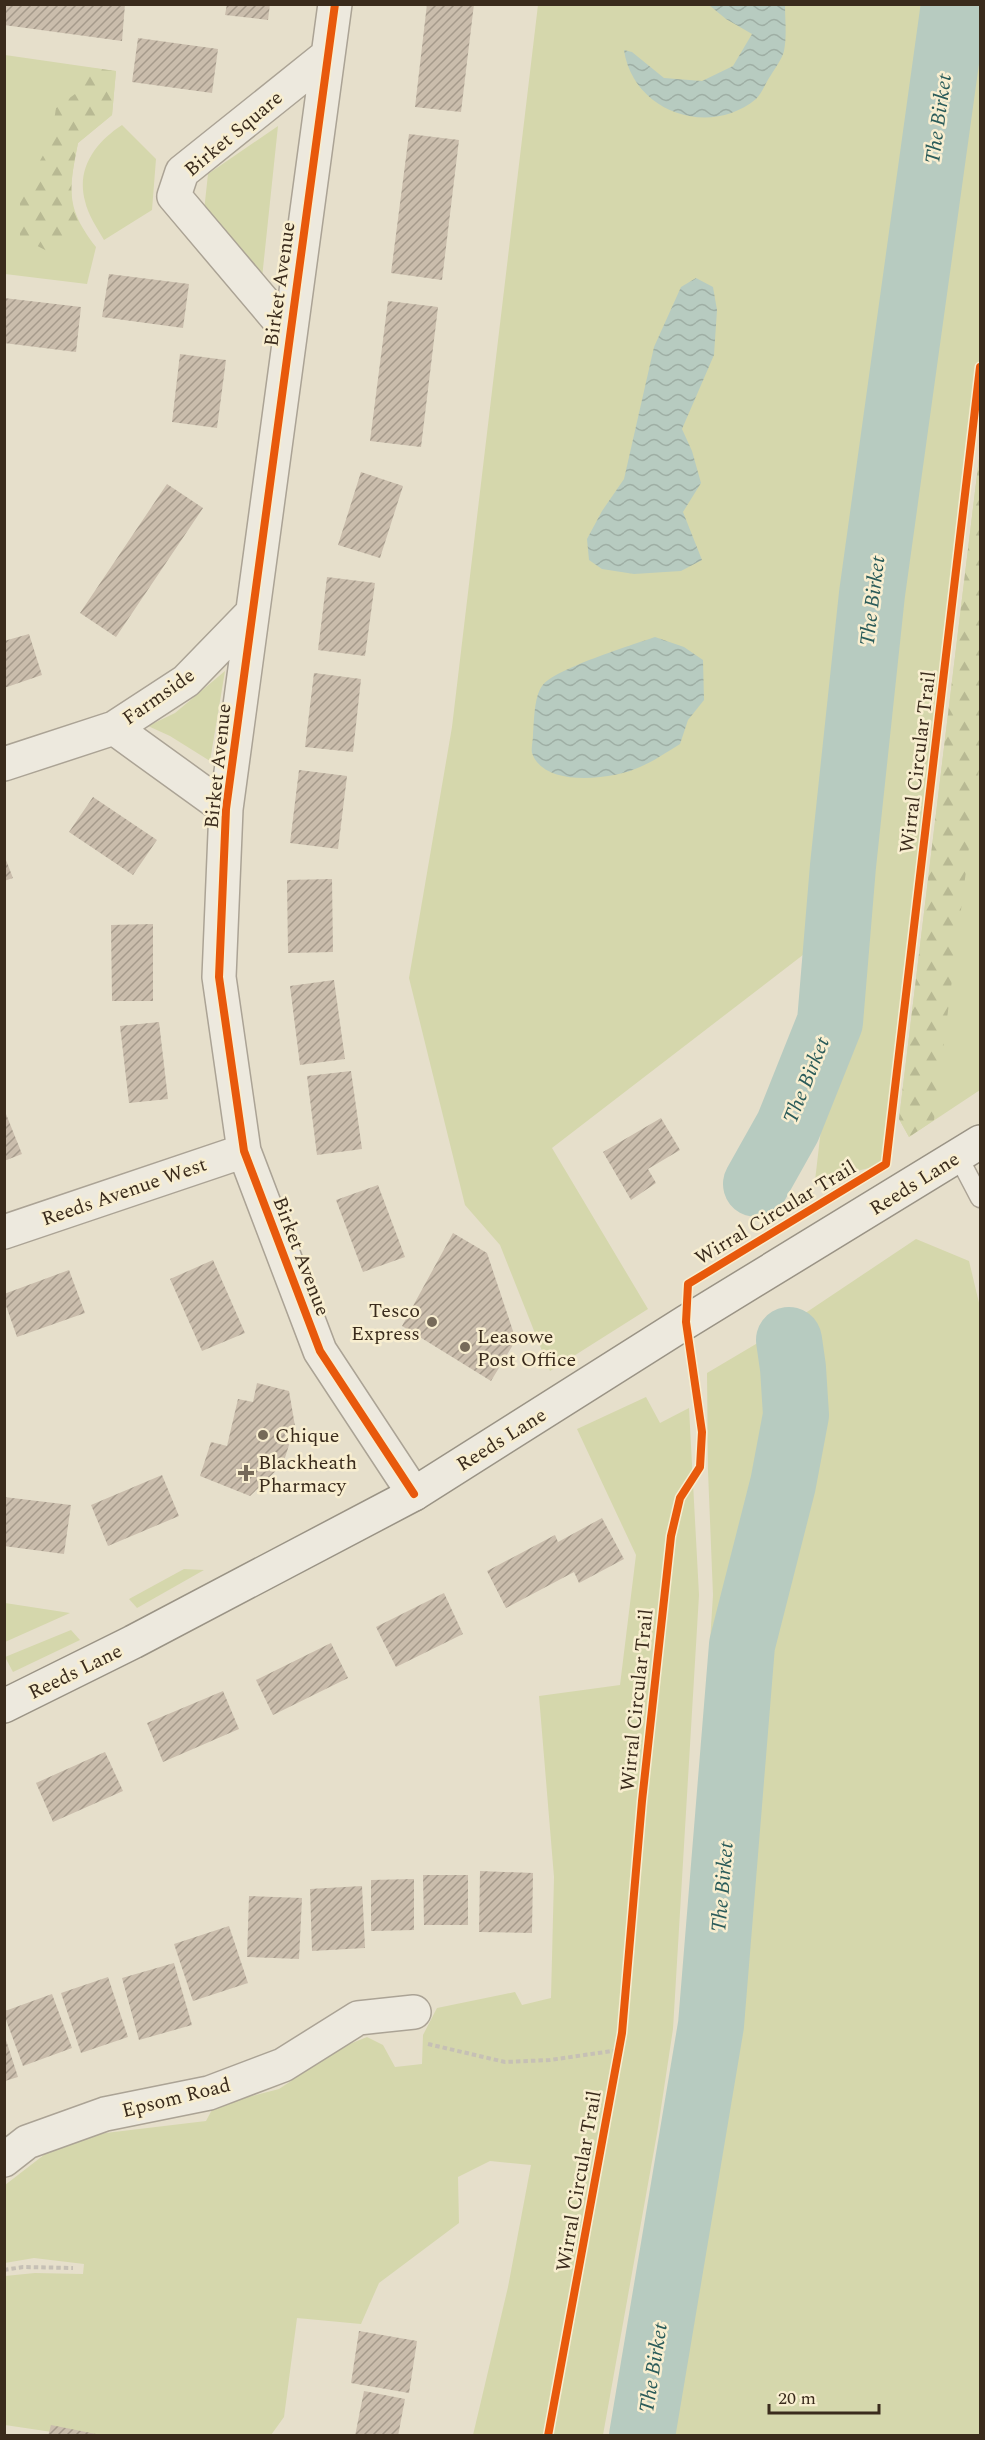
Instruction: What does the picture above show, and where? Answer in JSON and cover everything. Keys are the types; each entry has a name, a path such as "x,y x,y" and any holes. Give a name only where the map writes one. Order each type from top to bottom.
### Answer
{"street":[{"name":"Birket Avenue","path":"335,4 226,808 219,977 244,1151 320,1351 414,1494"},
{"name":"Birket Square","path":"289,332 174,196 182,172 328,55"},
{"name":"Farmside","path":"4,764 114,728 186,681 252,613"},
{"name":"Farmside","path":"114,728 226,808"},
{"name":"Reeds Lane","path":"4,1706 144,1637 414,1494 686,1322 969,1149"},
{"name":"Reeds Avenue West","path":"4,1232 244,1151"},
{"name":"Epsom Road","path":"4,2160 27,2142 105,2114 209,2093 283,2065 358,2018 414,2012"}],"lane":[{"path":"969,1149 981,1198"}],"path":[{"path":"414,2012 428,2044 505,2062 550,2060 620,2046 617,2061"},
{"path":"4,2270 23,2266 73,2268"}],"green space":[{"path":"538,5 980,5 980,367 886,1164 815,1181 842,946 825,938 552,1148 648,1309 550,1371 500,1245 465,1205 409,978 452,727"},
{"path":"5,55 116,71 112,115 78,143 73,173 74,209 96,247 87,284 5,274"},
{"path":"84,67 116,71 112,115 78,143 71,189 74,211 85,232 49,252 20,237 20,187 41,160 49,142 56,108 75,94"},
{"path":"122,125 156,159 152,210 104,240 86,206 83,178 90,157 96,148"},
{"path":"278,126 262,278 204,211 208,174"},
{"path":"980,450 980,1090 909,1137 899,1119"},
{"path":"980,450 980,762 934,1120 909,1137 899,1119"},
{"path":"225,671 210,761 170,736 148,726 175,713"},
{"path":"916,1239 969,1261 980,1307 980,2435 615,2435 685,2034 713,1595 707,1373 783,1328"},
{"path":"646,1397 660,1423 689,1408 699,1595 673,2029 658,2128 603,2435 473,2435 508,2287 531,2165 490,2161 458,2177 459,2223 379,2283 361,2324 297,2318 284,2417 271,2435 79,2436 5,2425 5,2276 35,2273 83,2274 84,2264 34,2258 5,2263 5,2185 49,2151 89,2135 206,2121 214,2106 279,2089 342,2047 367,2037 383,2045 395,2067 422,2064 423,2035 437,2008 515,1992 522,2005 551,1998 554,1877 539,1696 620,1685 636,1555 577,1429"},
{"path":"184,1569 204,1570 137,1608 129,1599"},
{"path":"5,1603 70,1613 5,1642"},
{"path":"71,1630 80,1640 13,1672 5,1657"}],"water":[{"path":"709,5 785,5 785,45 780,60 756,99 737,111 717,117 696,117 676,112 657,103 642,89 630,72 624,50 632,52 664,78 702,81 733,66 752,34 726,19"},
{"path":"696,278 713,287 717,310 714,355 682,429 692,451 701,483 683,512 702,560 681,571 634,574 602,569 589,560 587,539 602,511 624,479 654,347 681,287"},
{"path":"655,637 684,647 703,660 704,700 688,720 680,744 640,767 614,775 581,778 565,776 550,772 539,764 532,749 536,703 542,686 549,679 577,665"}],"building":[{"path":"4,4 125,4 122,41 4,25"},
{"path":"227,4 270,4 268,20 225,15"},
{"path":"427,4 474,4 461,112 415,107"},
{"path":"138,38 218,49 212,93 132,82"},
{"path":"409,134 459,140 442,280 391,273"},
{"path":"109,274 189,284 183,328 102,317"},
{"path":"4,298 81,307 76,352 4,343"},
{"path":"388,301 438,307 421,447 370,441"},
{"path":"180,354 226,360 217,428 172,422"},
{"path":"361,472 403,486 380,558 338,545"},
{"path":"167,484 203,508 116,637 80,613"},
{"path":"327,577 375,583 365,656 318,650"},
{"path":"29,634 42,675 4,688 4,641"},
{"path":"314,673 361,679 353,752 305,747"},
{"path":"299,770 347,776 338,849 290,843"},
{"path":"93,797 157,840 133,875 69,832"},
{"path":"4,855 13,878 4,881"},
{"path":"332,879 333,952 288,953 287,880"},
{"path":"153,924 153,1001 112,1001 111,925"},
{"path":"334,980 345,1059 300,1065 290,986"},
{"path":"159,1022 168,1099 129,1103 120,1026"},
{"path":"351,1071 362,1149 317,1155 307,1076"},
{"path":"6,1114 22,1154 4,1161 4,1115"},
{"path":"661,1118 680,1150 648,1169 656,1183 631,1200 603,1152"},
{"path":"378,1185 405,1257 363,1272 336,1200"},
{"path":"453,1233 487,1253 516,1340 491,1381 402,1326"},
{"path":"213,1260 245,1333 202,1351 170,1279"},
{"path":"69,1270 85,1313 17,1337 4,1294"},
{"path":"257,1383 289,1391 295,1426 283,1464 250,1496 200,1476 211,1442 227,1446 238,1399 253,1402"},
{"path":"162,1475 179,1516 108,1546 91,1505"},
{"path":"4,1497 71,1505 64,1554 4,1546"},
{"path":"602,1518 624,1559 579,1583 574,1572 506,1608 487,1571 555,1535 558,1542"},
{"path":"444,1593 463,1634 396,1667 376,1627"},
{"path":"331,1643 348,1678 273,1715 256,1680"},
{"path":"223,1691 239,1729 163,1762 147,1723"},
{"path":"105,1752 123,1791 53,1822 36,1783"},
{"path":"480,1871 533,1873 532,1933 479,1932"},
{"path":"423,1875 468,1875 468,1925 424,1925"},
{"path":"414,1879 414,1930 371,1931 371,1880"},
{"path":"362,1886 365,1948 312,1951 310,1889"},
{"path":"249,1896 302,1898 299,1959 247,1957"},
{"path":"229,1926 248,1983 193,2001 174,1944"},
{"path":"174,1963 192,2025 139,2040 122,1978"},
{"path":"108,1977 128,2037 81,2053 61,1993"},
{"path":"52,1994 72,2048 23,2066 5,2017 5,2011"},
{"path":"5,2037 18,2077 5,2081"},
{"path":"359,2331 417,2341 409,2393 351,2383"},
{"path":"364,2391 405,2399 398,2436 355,2436"},
{"path":"51,2425 96,2434 95,2436 48,2436"}],"waterway":[{"name":"The Birket","path":"756,1184 788,1127 830,1022 843,866 872,594 954,4"},
{"name":"The Birket","path":"642,2436 711,2025 742,1645 783,1484 796,1415 789,1340"}],"cycle path":[{"path":"335,4 226,809 219,977 244,1151 320,1351 414,1494"},
{"name":"Wirral Circular Trail","path":"548,2436 622,2033 642,1801 671,1536 680,1498 700,1467 702,1432 686,1322 688,1284 886,1164 980,367"}],"place":[{"name":"Tesco Express","path":"432,1322"},
{"name":"Leasowe Post Office","path":"465,1347"},
{"name":"Chique","path":"263,1435"},
{"name":"Blackheath Pharmacy","path":"246,1473"}]}
